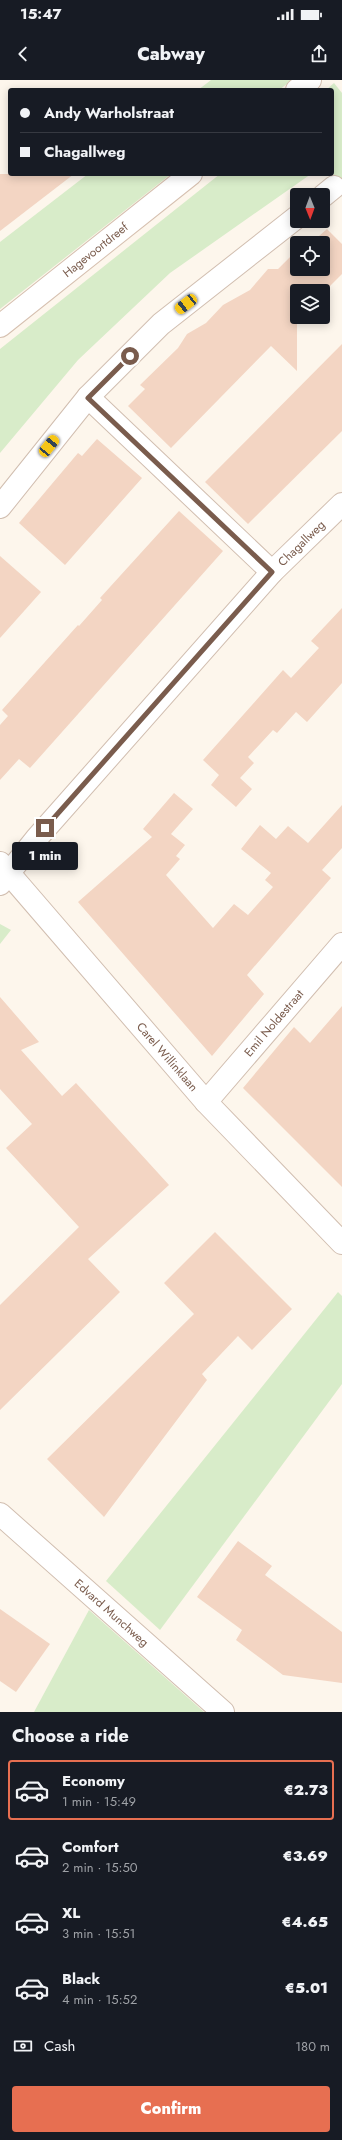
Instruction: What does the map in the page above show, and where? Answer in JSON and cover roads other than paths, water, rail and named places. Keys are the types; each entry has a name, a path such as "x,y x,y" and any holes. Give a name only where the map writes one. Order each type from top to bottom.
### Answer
{"street":[{"path":"300,88 310,80"},
{"name":"Hagevoortdreef","path":"0,326 189,176"},
{"path":"0,506 88,398 161,324 290,223"},
{"path":"88,398 272,572"},
{"name":"Chagallweg","path":"3,873 36,839 272,572 342,504"},
{"name":"Carel Willinklaan","path":"3,873 206,1102 342,1243"},
{"name":"Emil Noldestraat","path":"206,1102 342,944"},
{"name":"Edvard Munchweg","path":"0,1514 223,1712"}]}
